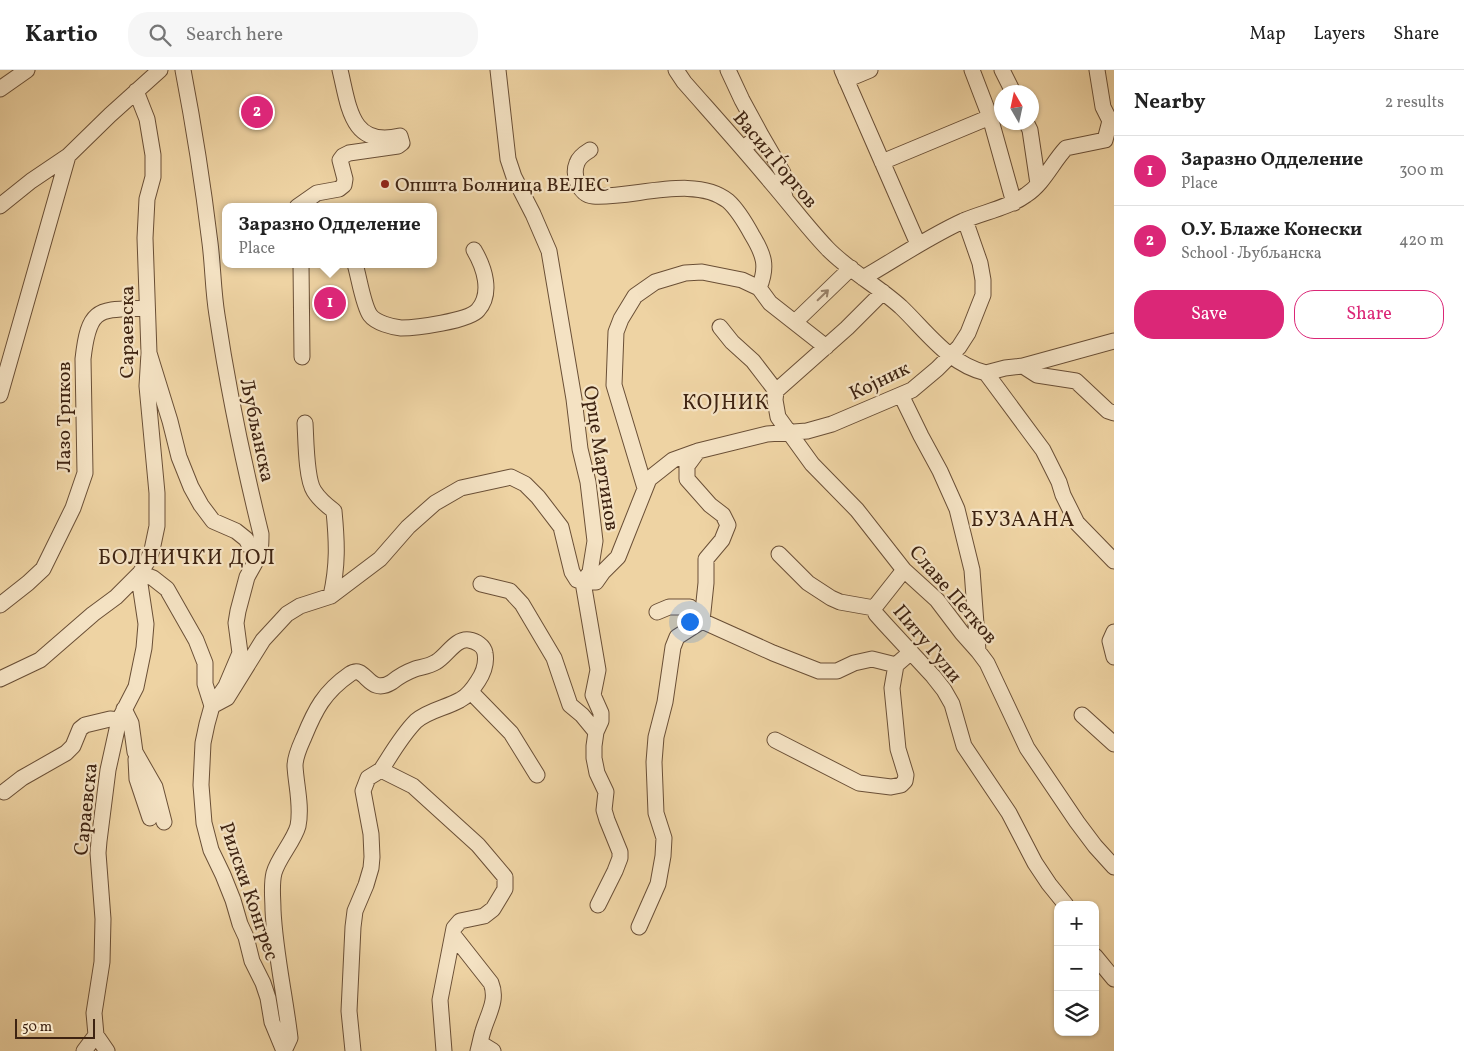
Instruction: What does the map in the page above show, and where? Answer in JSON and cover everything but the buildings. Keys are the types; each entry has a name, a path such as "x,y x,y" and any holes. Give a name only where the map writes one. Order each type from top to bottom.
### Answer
{"street":[{"path":"0,89 27,70"},
{"path":"0,206 31,181 68,156 160,70"},
{"name":"Љубљанска","path":"183,70 194,125 217,312 230,398 261,544 260,553 247,577 238,611 236,623 240,653 226,686 212,706"},
{"path":"303,203 317,193 339,189 344,185 345,179 340,160 343,156 349,153 398,146 402,143 400,136 386,140 375,138 364,133 354,122 340,70"},
{"name":"Орце Мартинов","path":"498,70 508,159 514,177 549,251 580,449 588,482 595,541 590,572 583,582"},
{"name":"Васил Ѓоргов","path":"676,70 684,82 743,148 797,215 828,249 901,307 950,357 973,370 986,373"},
{"path":"728,70 742,100 783,173 782,186 786,200"},
{"path":"870,70 844,75 918,244"},
{"path":"972,70 990,117 1014,202"},
{"path":"1002,70 1009,85"},
{"path":"795,322 857,273 965,220 1014,202 1028,194 1054,166 1066,148 1105,140 1110,121 1103,107 1097,70"},
{"name":"Сараевска","path":"0,680 40,660 93,614 116,597 140,573 152,550 157,526 157,493 147,397 149,353 145,238 148,198 153,177 153,155 147,119 136,91"},
{"path":"882,162 990,117"},
{"path":"1030,130 1038,184"},
{"path":"743,148 761,135"},
{"path":"590,150 576,164 576,172 577,181 581,189 592,196 665,189 689,189 713,193 728,201 750,232 763,256 765,264 759,288"},
{"path":"0,395 68,156"},
{"name":"Којник","path":"789,432 806,431 832,424 901,395 923,382 959,347 968,333 983,294 980,263 965,220"},
{"path":"356,268 370,316 382,324 400,328 436,324 470,317 478,311 484,300 486,280 483,266 474,250"},
{"path":"301,268 302,357"},
{"path":"645,488 614,385 616,332 621,319 635,296 655,282 684,273 702,272 742,280 759,288 770,303 826,347"},
{"path":"720,327 732,342 753,361 776,391 826,347 883,292"},
{"name":"Лазо Трпков","path":"0,604 43,569 83,484 85,473 82,358 84,343 93,319 100,312 147,308"},
{"path":"0,347 17,335"},
{"path":"1114,341 1023,366 986,373 1043,450 1076,522 1114,561"},
{"path":"149,353 179,457 191,487 213,521 236,531 246,539 257,559"},
{"path":"1023,366 1037,375 1076,381 1108,411 1114,413"},
{"name":"Славе Петков","path":"776,391 776,411 778,417 812,464 857,510 904,570 937,600 962,634 987,663 1027,748 1077,822 1114,867"},
{"path":"901,395 940,471 956,509 972,570 978,651"},
{"path":"305,423 307,457 312,489 322,502 334,511 338,549 331,596"},
{"path":"140,573 153,578 167,589 200,648 205,663 205,684 212,706 227,698 264,640 287,614 300,606 331,596 380,558 408,527 435,503 461,488 511,477 525,484 553,514 561,527 572,572 577,580 596,582 618,556 645,488 654,474 673,460 698,451 767,434 789,432"},
{"path":"698,451 687,466 687,479 710,505 723,515 728,525 722,540 706,559 706,584 702,621"},
{"name":"Питу Гули","path":"779,554 808,583 831,598 840,602 857,603 874,608 876,614 933,676 952,704 964,746 1009,813 1035,863 1063,901"},
{"path":"874,608 904,570"},
{"name":"Сараевска","path":"96,1035 94,1013 102,962 103,919 98,853 99,841 108,770 121,714 136,687 146,634 146,615 140,584 140,573"},
{"path":"583,582 598,670 593,694 601,712 602,721 596,732 593,752 595,765 606,792 604,810 611,833 618,846 620,858 598,904"},
{"path":"481,584 510,591 522,604 554,658 570,705 582,715 596,732"},
{"path":"657,612 669,606 690,607 702,621 773,653 819,671 837,671 854,663 872,659 896,665"},
{"path":"639,927 658,884 663,856 664,838 656,813 654,762 656,737 665,702 673,647 677,637 702,621"},
{"path":"1114,632 1110,641 1114,657"},
{"path":"284,1051 290,1038 275,938 273,881 277,865 298,826 299,802 295,763 311,718 320,703 350,674 356,671 360,672 373,684 384,686 418,668 436,662 462,640 477,642 485,650 486,662 484,673 471,692 461,700 428,713 418,720 402,736 381,770 368,778 363,791 371,834 372,857 371,868 355,911 353,927 350,1011 354,1051"},
{"path":"775,740 859,783 891,787 901,785 905,781 906,775 898,749 892,688 896,665 911,652"},
{"path":"471,692 511,732 536,775"},
{"name":"Рилски Конгрес","path":"212,706 203,743 201,785 207,838 210,850 233,900 252,962 263,983 268,998 269,1014 284,1051"},
{"path":"4,792 22,778 66,754 80,729 86,725 121,714 131,723 135,752 155,787 157,820"},
{"path":"1082,715 1114,744"},
{"path":"381,770 413,786 478,845 505,877 505,889 493,909 484,916 460,921 454,928 454,936 440,1000 444,1051"},
{"path":"454,936 491,983 494,990 494,1001 483,1030 484,1048"},
{"path":"1099,961 1114,979"},
{"path":"84,1051 96,1035 107,1051"}],"shaded area":[{"path":"762,144 782,186 751,149"}],"place":[{"name":"О.У. Блаже Конески","path":"257,112"},
{"name":"Општа Болница ВЕЛЕС","path":"385,184"},
{"name":"Заразно Одделение","path":"330,303"}],"district":[{"name":"КОЈНИК","path":"726,402"},
{"name":"БУЗААНА","path":"1023,519"},
{"name":"БОЛНИЧКИ ДОЛ","path":"187,557"}]}
